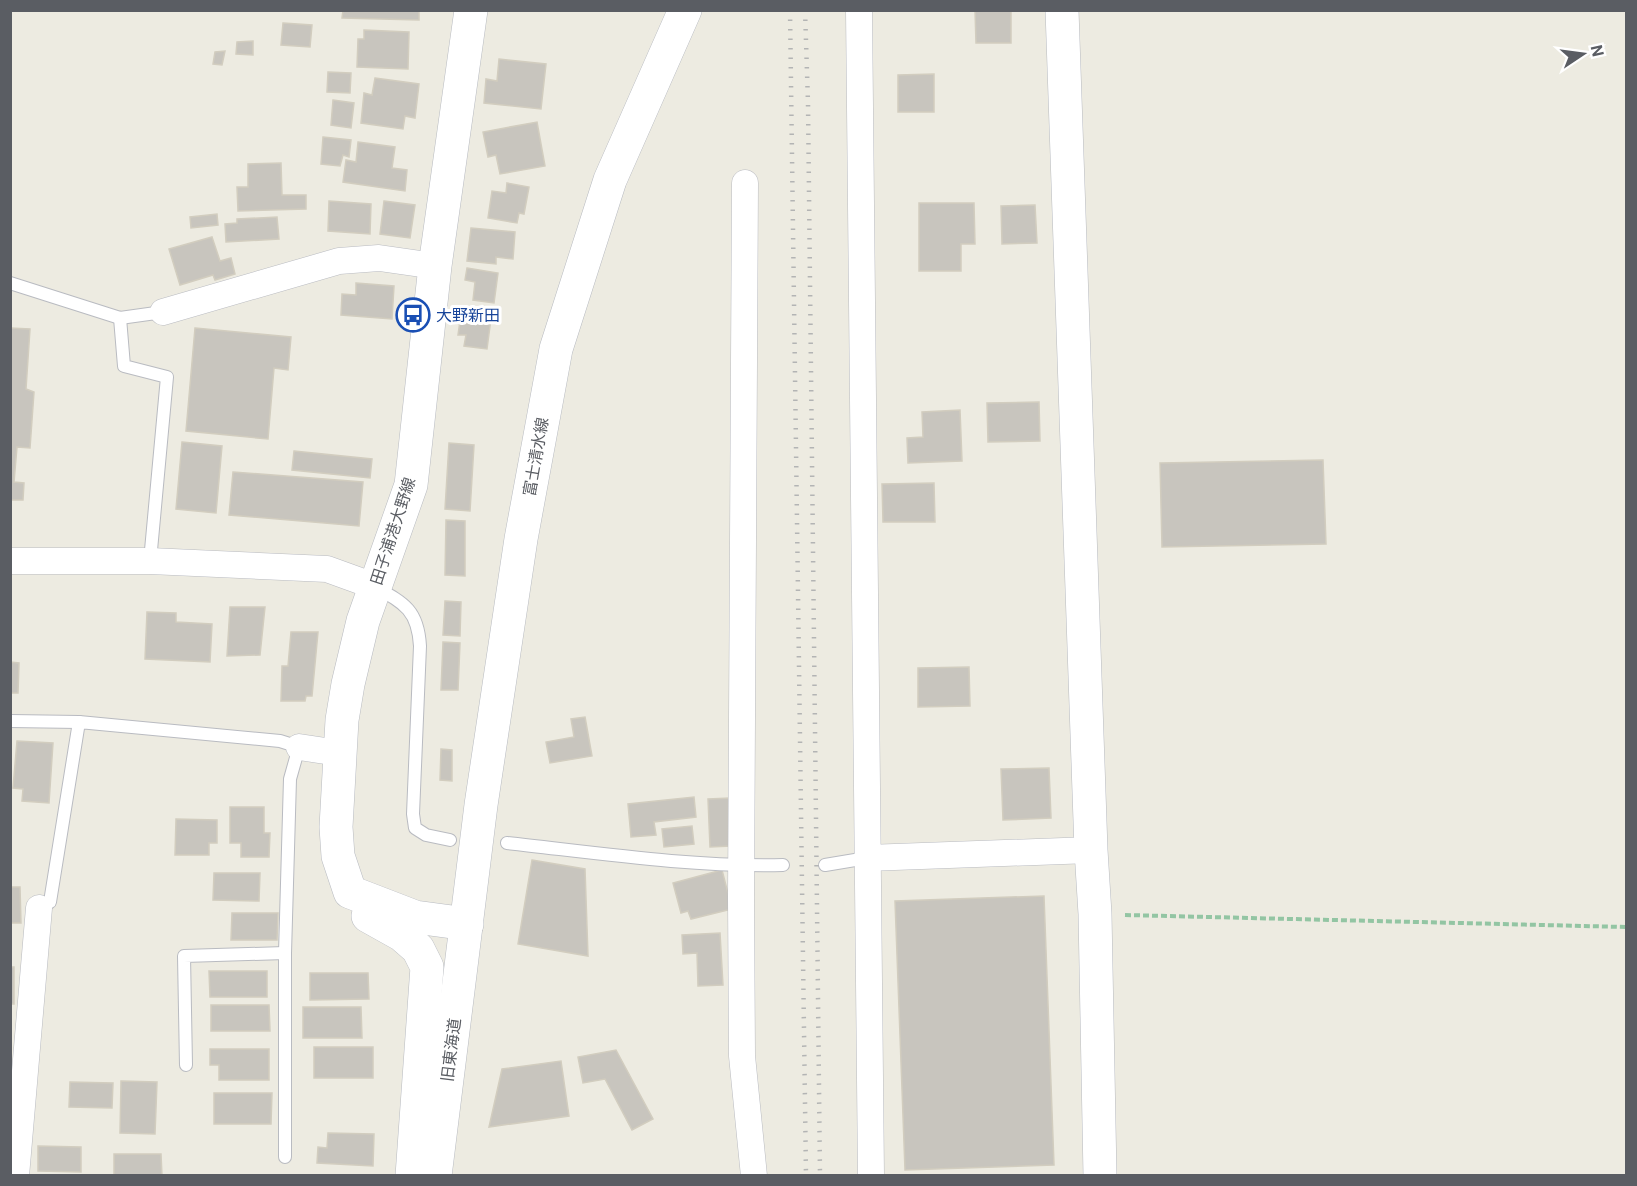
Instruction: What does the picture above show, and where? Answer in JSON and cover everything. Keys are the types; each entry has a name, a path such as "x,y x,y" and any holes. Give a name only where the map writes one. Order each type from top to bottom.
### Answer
{"main road":[{"name":"田子浦港大野線","path":"412,1176 427,967 418,949 402,935 363,913 350,892 338,856 336,827 339,753 348,684 363,621 411,485 435,266 471,10"},
{"path":"1062,10 1095,914 1100,1176"},
{"name":"富士清水線","path":"467,924 518,562 556,349 610,180 683,15"},
{"path":"350,892 415,917 467,924"},
{"name":"旧東海道","path":"435,1176 467,924"}],"street":[{"path":"859,10 871,1176"},
{"path":"746,183 741,866 742,1056 754,1176"},
{"path":"164,312 339,261 379,258 435,266"},
{"path":"10,561 150,561 327,569 374,586"},
{"path":"299,747 339,753"},
{"path":"867,858 1091,850"},
{"path":"16,1176 39,908"}],"lane":[{"path":"10,283 120,318 164,312"},
{"path":"120,318 124,366 167,377 150,561"},
{"path":"374,586 399,600 413,613 419,628 415,828 426,835 450,840"},
{"path":"10,722 79,722 280,741 299,747 290,779 285,953 285,1157"},
{"path":"39,908 50,902 79,722"},
{"path":"507,843 741,866 783,865"},
{"path":"825,865 867,858"},
{"path":"186,1065 184,956 285,953"}],"path":[{"path":"1095,914 1626,927"}],"building":[{"path":"343,10 419,10 419,20 342,18"},
{"path":"975,10 1011,10 1011,43 976,43"},
{"path":"283,23 312,25 310,47 281,45"},
{"path":"364,30 409,32 408,69 357,67 358,39 364,39"},
{"path":"253,41 253,55 236,54 237,42"},
{"path":"225,51 222,65 213,64 215,52"},
{"path":"499,59 546,64 541,109 484,103 486,79 497,81"},
{"path":"328,72 351,73 350,93 327,92"},
{"path":"934,74 934,112 898,112 898,75"},
{"path":"375,78 419,84 415,118 405,116 403,129 361,123 364,93 372,95"},
{"path":"333,100 354,103 351,128 331,125"},
{"path":"537,122 545,166 500,174 496,155 488,157 483,132"},
{"path":"323,137 351,140 349,157 343,155 340,166 321,164"},
{"path":"358,142 395,147 392,168 407,170 405,191 343,182 346,160 356,162"},
{"path":"281,163 282,195 306,195 306,209 238,211 237,187 248,187 248,164"},
{"path":"507,183 529,187 524,214 519,213 517,223 488,218 492,191 506,193"},
{"path":"329,201 371,204 370,234 328,231"},
{"path":"384,201 415,205 410,238 380,234"},
{"path":"919,203 974,203 975,244 961,244 961,271 919,271"},
{"path":"1035,205 1037,243 1002,244 1001,206"},
{"path":"217,214 218,225 191,228 190,217"},
{"path":"277,217 279,239 226,242 225,224 237,223 237,219"},
{"path":"471,228 515,232 513,259 496,257 496,264 467,261"},
{"path":"212,237 220,261 231,258 235,274 215,280 213,275 180,285 169,249"},
{"path":"467,268 498,273 494,303 473,300 475,282 465,280"},
{"path":"356,283 394,286 392,319 341,315 342,294 356,295"},
{"path":"462,307 492,311 487,349 464,346 466,335 458,335"},
{"path":"10,328 30,329 26,389 34,392 30,448 17,447 14,482 24,483 23,500 10,500"},
{"path":"195,328 291,337 288,370 274,368 268,439 186,431"},
{"path":"1039,402 1040,441 988,442 987,403"},
{"path":"960,410 962,461 908,463 907,438 923,437 922,412"},
{"path":"182,442 222,446 216,513 176,509"},
{"path":"449,443 474,445 470,511 445,509"},
{"path":"294,451 372,459 370,478 292,470"},
{"path":"1323,460 1326,544 1162,547 1160,463"},
{"path":"233,472 363,482 359,526 229,515"},
{"path":"934,483 935,522 883,522 882,484"},
{"path":"446,520 465,521 465,576 445,575"},
{"path":"445,601 461,602 460,636 443,635"},
{"path":"230,607 265,607 260,655 227,656"},
{"path":"147,612 176,613 176,622 212,624 210,662 145,659"},
{"path":"291,632 318,632 312,696 306,696 305,701 281,701 282,666 288,666"},
{"path":"443,642 460,643 458,690 441,690"},
{"path":"10,662 19,663 18,693 10,693"},
{"path":"969,667 970,706 918,707 918,668"},
{"path":"585,717 592,756 550,763 546,742 574,737 571,719"},
{"path":"17,741 53,743 49,803 22,801 23,789 13,788"},
{"path":"441,749 452,750 452,781 440,780"},
{"path":"1049,768 1051,818 1003,820 1001,769"},
{"path":"694,797 696,817 654,822 656,835 631,837 628,804"},
{"path":"730,798 731,846 710,847 708,799"},
{"path":"230,807 264,807 264,833 270,833 269,857 241,857 241,843 230,843"},
{"path":"176,819 217,820 217,843 209,843 209,855 175,855"},
{"path":"692,826 694,844 664,847 662,829"},
{"path":"532,860 585,869 588,956 518,944"},
{"path":"722,870 732,909 691,919 688,911 681,913 673,883"},
{"path":"214,873 260,873 259,901 213,900"},
{"path":"10,887 20,887 21,923 10,923"},
{"path":"1044,896 1054,1165 905,1170 895,901"},
{"path":"232,913 278,913 277,940 231,940"},
{"path":"720,933 723,985 698,986 697,953 683,954 682,935"},
{"path":"10,967 14,967 14,1004 10,1004"},
{"path":"209,971 267,971 267,997 210,997"},
{"path":"310,973 368,973 369,999 310,1000"},
{"path":"211,1005 269,1005 270,1031 211,1031"},
{"path":"303,1007 361,1007 362,1038 303,1038"},
{"path":"314,1047 373,1047 373,1078 314,1078"},
{"path":"210,1049 269,1049 269,1080 219,1080 219,1065 210,1065"},
{"path":"616,1050 653,1119 632,1130 605,1079 583,1083 578,1057"},
{"path":"561,1061 569,1116 489,1127 502,1069"},
{"path":"121,1081 157,1082 155,1134 120,1133"},
{"path":"70,1082 113,1083 112,1108 69,1107"},
{"path":"214,1093 272,1093 271,1124 214,1124"},
{"path":"328,1133 374,1134 373,1166 317,1163 318,1147 327,1148"},
{"path":"38,1146 81,1147 81,1172 38,1171"},
{"path":"114,1154 161,1154 162,1176 114,1176"}],"railway":[{"path":"790,10 806,1176"},
{"path":"805,10 808,103 820,1176"}],"place":[{"name":"大野新田","path":"413,315"}]}
